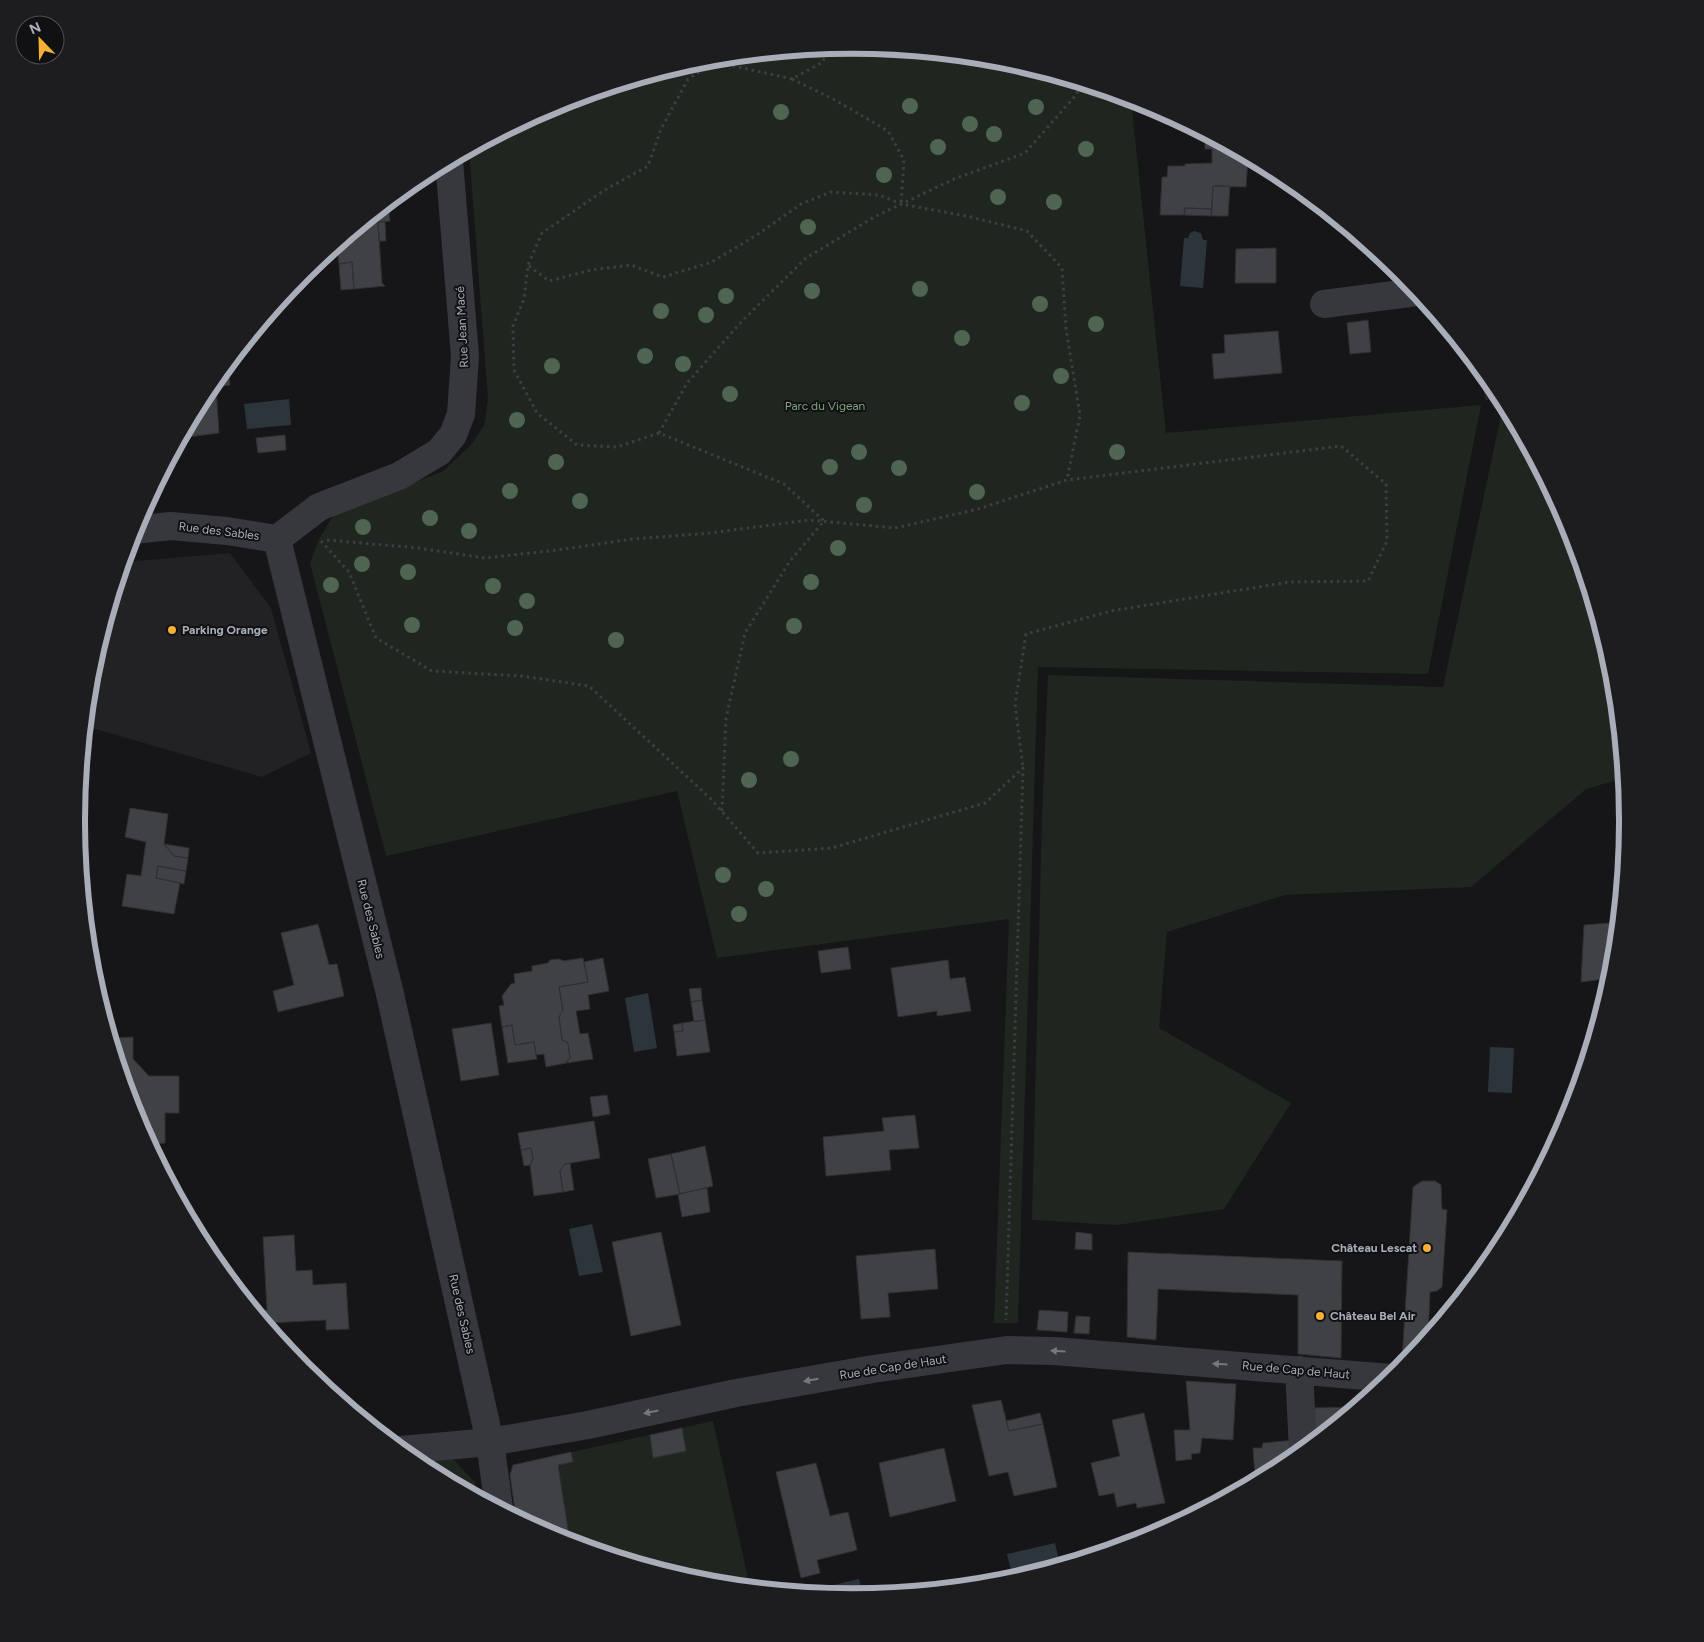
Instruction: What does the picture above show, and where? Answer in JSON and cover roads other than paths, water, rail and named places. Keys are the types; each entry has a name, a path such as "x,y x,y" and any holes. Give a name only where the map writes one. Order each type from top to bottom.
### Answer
{"street":[{"name":"Rue Jean Macé","path":"277,538 319,507 399,476 439,452 453,435 461,414 466,356 450,168"},
{"path":"1324,304 1409,293"},
{"name":"Rue des Sables","path":"142,529 171,526 277,538 390,994 490,1442 498,1501"},
{"name":"Rue de Cap de Haut","path":"412,1449 490,1442 588,1426 746,1391 873,1369 1007,1350 1054,1351 1381,1377"},
{"path":"1299,1370 1303,1442"}],"place":[{"name":"Parking Orange","path":"172,630"},
{"name":"Château Lescat","path":"1427,1248"},
{"name":"Château Bel Air","path":"1320,1316"}],"park label":[{"name":"Parc du Vigean","path":"825,406"}]}
